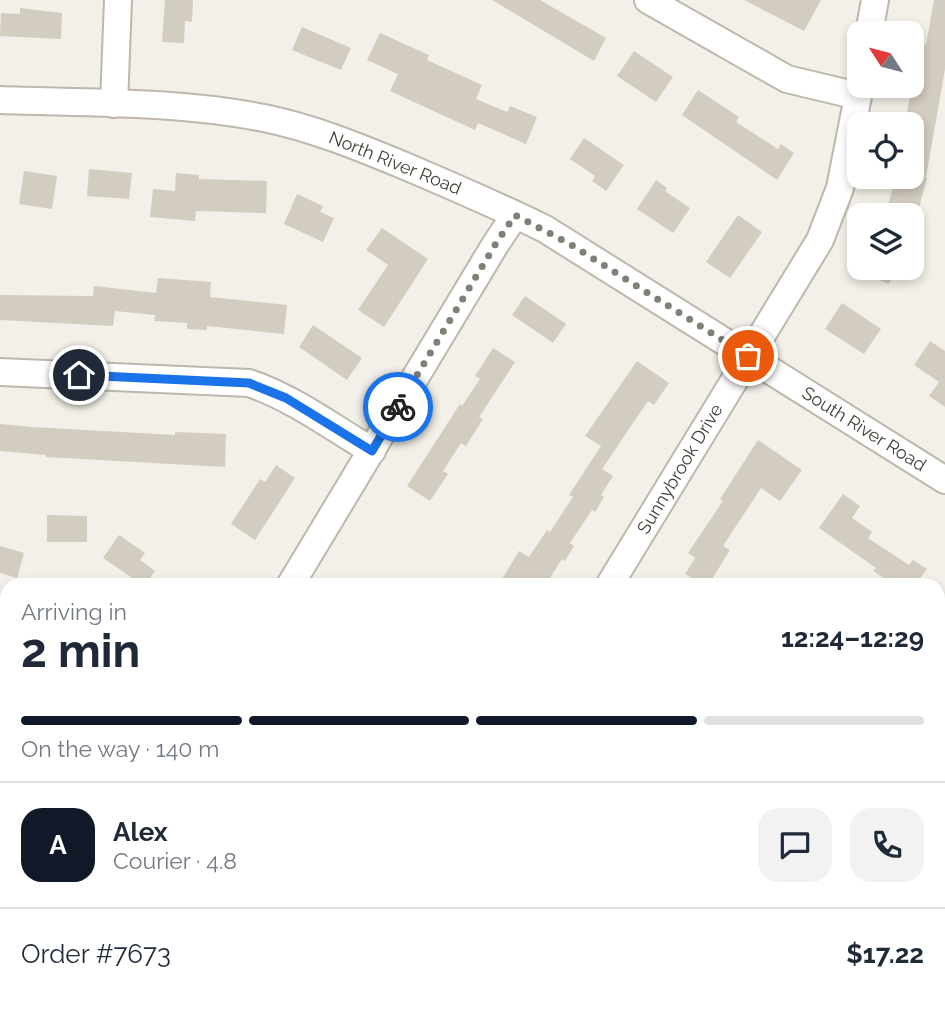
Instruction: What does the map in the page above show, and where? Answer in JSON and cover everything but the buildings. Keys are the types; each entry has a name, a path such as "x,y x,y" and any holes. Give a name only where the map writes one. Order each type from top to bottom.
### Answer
{"street":[{"path":"114,104 118,0"},
{"path":"648,0 787,79 847,89"},
{"path":"871,21 875,0"},
{"name":"Sunnybrook Drive","path":"614,578 798,278 824,229 840,188 858,98"},
{"name":"North River Road","path":"0,100 188,108 268,119 338,139 476,196 570,244 748,356"},
{"path":"295,578 515,215"},
{"name":"South River Road","path":"748,356 945,480"},
{"path":"0,372 249,383 286,398 372,451"}],"way so far":[{"path":"398,407 515,215 570,244 748,356"}],"route":[{"path":"79,375 249,383 286,398 372,451 398,407"}]}
